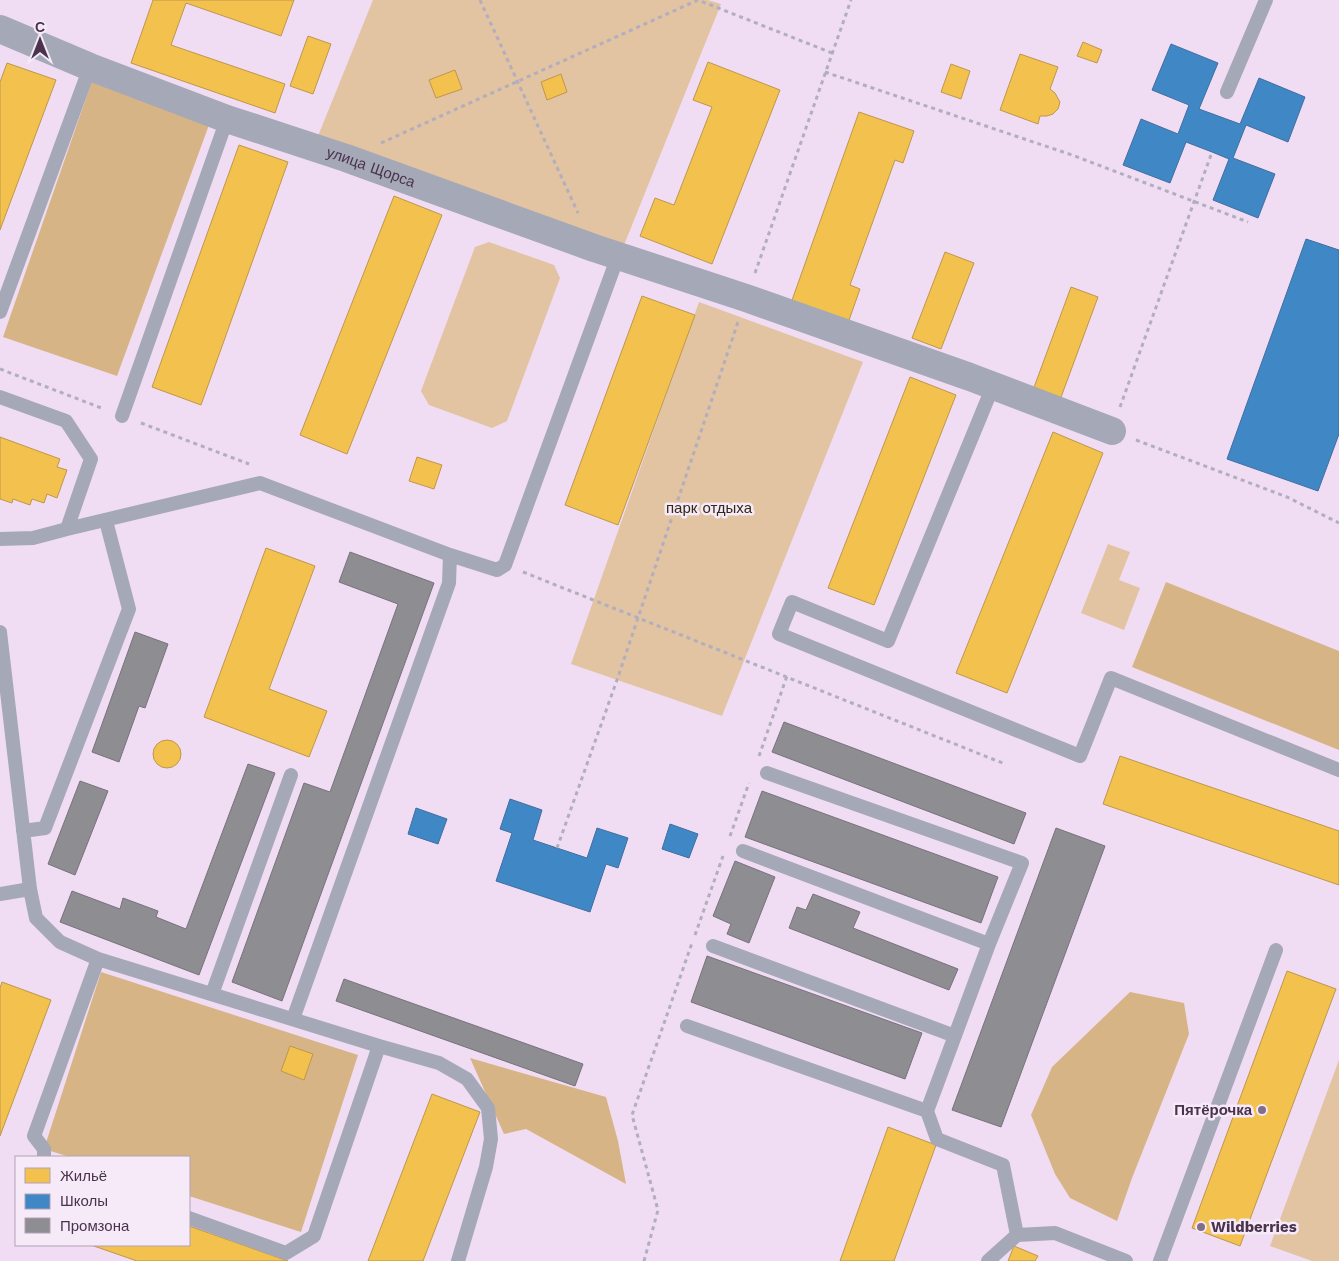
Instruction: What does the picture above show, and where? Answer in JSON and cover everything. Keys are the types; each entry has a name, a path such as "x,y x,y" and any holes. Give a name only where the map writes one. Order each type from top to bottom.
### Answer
{"street":[{"name":"улица Щорса","path":"0,29 90,67 227,119 346,158 606,252 746,298 993,386 1112,431"}],"lane":[{"path":"1227,92 1266,4 1266,0"},
{"path":"0,312 90,67"},
{"path":"122,416 227,119"},
{"path":"0,539 33,538 260,483 450,556 497,570 505,565 606,252"},
{"path":"993,386 888,641 792,602 779,634 1080,756 1112,678 1339,770"},
{"path":"0,397 66,421 91,459 67,529"},
{"path":"23,831 46,828 129,609 106,521"},
{"path":"293,1019 448,583 450,556"},
{"path":"0,632 30,889 36,918 60,942 98,959 379,1046 439,1062 467,1079 488,1108 491,1138 486,1167 458,1261"},
{"path":"767,773 1022,864 989,944 927,1111 937,1139 1003,1165 1017,1235"},
{"path":"212,994 291,775"},
{"path":"743,851 989,944"},
{"path":"0,894 30,889"},
{"path":"713,946 955,1036"},
{"path":"1160,1261 1276,950"},
{"path":"44,1156 44,1149 34,1136 98,959"},
{"path":"687,1026 927,1111"},
{"path":"190,1218 286,1253 314,1236 379,1046"},
{"path":"988,1261 1017,1235 1055,1233 1126,1261"}],"path":[{"path":"480,0 518,81 606,252"},
{"path":"346,158 698,0 832,53"},
{"path":"557,848 617,680 746,298 851,0"},
{"path":"825,72 1072,155 1248,222"},
{"path":"1212,152 1112,431 1287,497 1339,523"},
{"path":"757,760 787,676"},
{"path":"728,844 751,779"},
{"path":"644,1261 658,1210 632,1115 724,854"}],"green space":[{"path":"373,0 708,0 721,4 622,250 316,141"},
{"path":"489,242 554,265 560,278 507,421 492,428 429,405 421,391 475,247"},
{"name":"парк отдыха","path":"699,302 863,362 722,716 571,664"},
{"path":"1108,544 1130,552 1119,580 1140,588 1124,630 1081,613"},
{"path":"1339,1060 1339,1261 1312,1261 1270,1246"}],"shaded area":[{"path":"92,81 209,125 117,376 3,337"},
{"path":"1166,582 1339,651 1339,750 1132,667"},
{"path":"101,972 358,1055 301,1232 190,1196 190,1156 67,1156 44,1149"},
{"path":"1130,992 1184,1003 1189,1034 1117,1221 1070,1198 1055,1174 1031,1115 1052,1067"},
{"path":"470,1058 606,1097 618,1141 626,1184 526,1129 504,1134"}],"building: Жильё":[{"path":"153,0 294,0 281,36 186,3 171,45 285,84 275,113 131,63"},
{"path":"308,36 331,44 313,94 290,86"},
{"path":"1083,42 1102,50 1097,63 1077,56"},
{"path":"1020,54 1058,67 1050,89 1055,93 1060,102 1058,109 1053,114 1040,116 1038,124 1000,110"},
{"path":"708,62 780,90 712,264 640,236 655,198 674,205 712,107 693,100"},
{"path":"7,63 56,80 0,230 0,82"},
{"path":"951,64 970,71 961,99 941,92"},
{"path":"455,70 462,89 436,98 429,80"},
{"path":"561,74 567,92 547,100 541,82"},
{"path":"859,112 914,131 903,163 895,160 850,285 860,289 848,323 791,303"},
{"path":"239,145 288,162 201,405 152,387"},
{"path":"394,196 442,215 347,454 300,435"},
{"path":"945,252 974,263 941,349 912,338"},
{"path":"1071,287 1098,297 1060,400 1033,390"},
{"path":"642,296 695,315 618,525 565,505"},
{"path":"910,377 956,395 874,605 828,588"},
{"path":"1053,432 1103,453 1007,693 956,673"},
{"path":"0,437 60,459 57,467 67,470 57,498 47,494 44,503 32,499 30,505 13,499 12,503 0,499"},
{"path":"417,457 442,465 434,489 409,481"},
{"path":"266,548 315,566 269,689 327,711 309,757 204,717"},
{"path":"167,740 177,744 181,754 177,764 167,768 157,764 153,754 157,744"},
{"path":"1120,756 1339,831 1339,885 1103,804"},
{"path":"1287,971 1336,989 1240,1246 1192,1228"},
{"path":"2,982 51,1000 0,1136 0,988"},
{"path":"290,1046 313,1054 304,1080 281,1071"},
{"path":"432,1094 480,1112 423,1261 368,1261"},
{"path":"888,1127 936,1145 894,1261 840,1261"},
{"path":"190,1226 288,1261 137,1261 94,1246 190,1246"},
{"path":"1014,1246 1038,1256 1035,1261 1008,1261"}],"building: Школы":[{"path":"1171,44 1218,63 1199,109 1240,124 1259,78 1305,97 1288,142 1246,125 1233,158 1275,174 1258,218 1213,200 1229,159 1212,152 1186,142 1170,183 1123,165 1141,119 1178,134 1189,105 1152,90"},
{"path":"1306,239 1339,250 1339,434 1318,491 1227,459"},
{"path":"510,799 542,810 533,840 587,858 597,828 628,838 618,868 606,864 590,912 496,881 512,833 500,829"},
{"path":"416,808 447,819 438,844 408,834"},
{"path":"670,824 698,834 689,858 662,849"}],"building: Промзона":[{"path":"350,552 434,583 282,1001 232,982 304,783 330,792 398,604 339,582"},
{"path":"135,632 168,644 145,708 139,706 119,762 92,752"},
{"path":"784,722 1026,813 1014,844 772,752"},
{"path":"248,764 275,773 199,975 60,922 72,891 120,909 123,898 158,911 156,917 186,929"},
{"path":"80,781 108,791 75,875 48,864"},
{"path":"762,791 998,877 981,923 745,837"},
{"path":"1056,828 1105,846 1001,1127 952,1110"},
{"path":"735,861 775,877 749,943 727,934 731,924 713,916"},
{"path":"813,894 860,912 853,928 958,969 949,990 789,928 797,907 806,910"},
{"path":"707,956 922,1033 905,1079 691,1002"},
{"path":"344,979 583,1064 575,1086 336,1001"}],"place":[{"name":"Пятёрочка","path":"1262,1110"},
{"name":"Wildberries","path":"1201,1227"}]}
